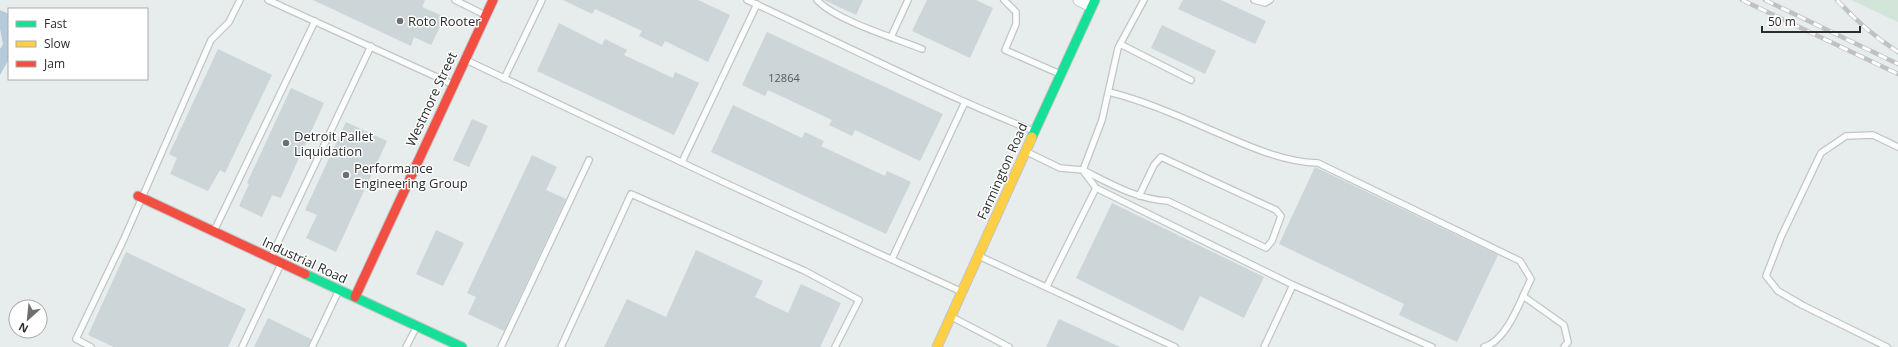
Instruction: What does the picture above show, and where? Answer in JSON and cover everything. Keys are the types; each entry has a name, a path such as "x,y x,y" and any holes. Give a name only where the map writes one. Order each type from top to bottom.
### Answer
{"street":[{"name":"Westmore Street","path":"355,297 464,59 493,0"},
{"path":"1079,0 1093,2"},
{"name":"Farmington Road","path":"938,347 1025,150 1093,2"},
{"name":"Industrial Road","path":"140,197 462,347"}],"lane":[{"path":"91,347 76,339 211,40 229,22 240,0"},
{"path":"268,0 276,2 453,84"},
{"path":"455,0 486,15"},
{"path":"504,79 542,0"},
{"path":"747,0 868,59 1034,131"},
{"path":"817,0 824,8 922,49"},
{"path":"892,37 908,0"},
{"path":"1004,0 1016,12 1016,24 1004,50 1060,74"},
{"path":"1082,170 1102,120 1120,44 1144,0"},
{"path":"1254,0 1266,4 1270,0"},
{"path":"682,162 757,4"},
{"path":"214,231 315,21"},
{"path":"1120,44 1191,80"},
{"path":"270,258 371,46"},
{"path":"464,59 962,292"},
{"path":"1109,92 1136,99 1251,147 1299,162 1318,163 1520,261 1530,279 1523,296 1509,325 1490,346 1484,347"},
{"path":"892,259 965,102"},
{"path":"1887,347 1802,305 1778,291 1766,276 1781,237 1821,153 1846,136 1873,135 1898,147"},
{"path":"1025,150 1060,168 1082,170 1139,196 1150,200 1168,201 1266,248 1272,241 1281,216 1276,210 1161,157 1154,165 1139,196"},
{"path":"501,347 589,160"},
{"path":"1082,170 1096,188 1293,285 1432,347"},
{"path":"1047,286 1096,188"},
{"path":"561,347 631,194 805,271 859,300 836,347"},
{"path":"978,256 1047,286 1175,347"},
{"path":"242,347 282,263"},
{"path":"1264,347 1293,285"},
{"path":"312,347 339,290"},
{"path":"1523,296 1564,325 1568,342 1564,347"},
{"path":"951,316 1008,347"},
{"path":"406,347 417,326"}],"green space":[{"path":"1851,0 1898,0 1898,22"}],"water":[{"path":"0,10 8,14 8,61 0,75 0,49 3,44 0,29"}],"building":[{"name":"Roto Rooter","path":"313,0 425,0 422,7 445,17 431,45 414,37 411,46"},
{"path":"563,0 698,0 730,15 708,62 665,41 662,47 639,36 642,31 595,9 592,14"},
{"path":"824,0 863,0 856,15"},
{"path":"927,0 976,0 993,8 970,58 912,31"},
{"path":"1183,0 1221,0 1266,21 1255,44 1178,9"},
{"path":"559,23 602,45 605,39 627,50 624,55 673,78 675,72 699,83 674,135 537,71"},
{"path":"1162,25 1216,51 1205,74 1151,48"},
{"path":"767,32 943,114 920,161 855,130 852,136 829,125 832,120 768,90 765,96 742,85"},
{"path":"218,49 272,75 225,173 220,170 208,191 170,174 177,158 169,154"},
{"name":"Detroit Pallet Liquidation","path":"291,88 324,103 281,198 272,195 262,217 239,206 249,184 247,183"},
{"path":"733,105 802,138 805,132 824,141 821,146 885,176 887,171 911,182 886,234 711,152"},
{"path":"472,119 488,126 469,167 453,160"},
{"name":"Performance Engineering Group","path":"346,122 387,141 336,252 306,238 317,215 305,210"},
{"path":"532,155 557,167 546,190 566,199 504,331 468,314 476,297 467,293"},
{"path":"1315,167 1498,255 1457,342 1399,315 1404,304 1279,244"},
{"path":"1112,203 1264,277 1244,318 1200,296 1183,331 1076,278"},
{"path":"436,230 464,243 443,286 416,274"},
{"path":"696,250 763,281 755,297 788,313 801,284 841,303 820,347 604,347 627,299 666,317"},
{"path":"126,252 246,309 228,347 114,347 88,335"},
{"path":"268,318 311,339 308,347 254,347"},
{"path":"1059,319 1120,347 1046,347"}],"railway":[{"path":"1742,0 1898,74"},
{"path":"1765,0 1898,64"},
{"path":"1837,0 1866,28 1898,52"}],"traffic: fast":[{"path":"1032,137 1095,0"},
{"path":"305,274 462,347"}],"traffic: slow":[{"path":"937,347 1032,137"}],"traffic: jam":[{"path":"355,297 493,0"},
{"path":"138,196 305,274"}],"place":[{"name":"Roto Rooter","path":"400,21"},
{"name":"Detroit Pallet Liquidation","path":"286,143"},
{"name":"Performance Engineering Group","path":"346,175"}]}
